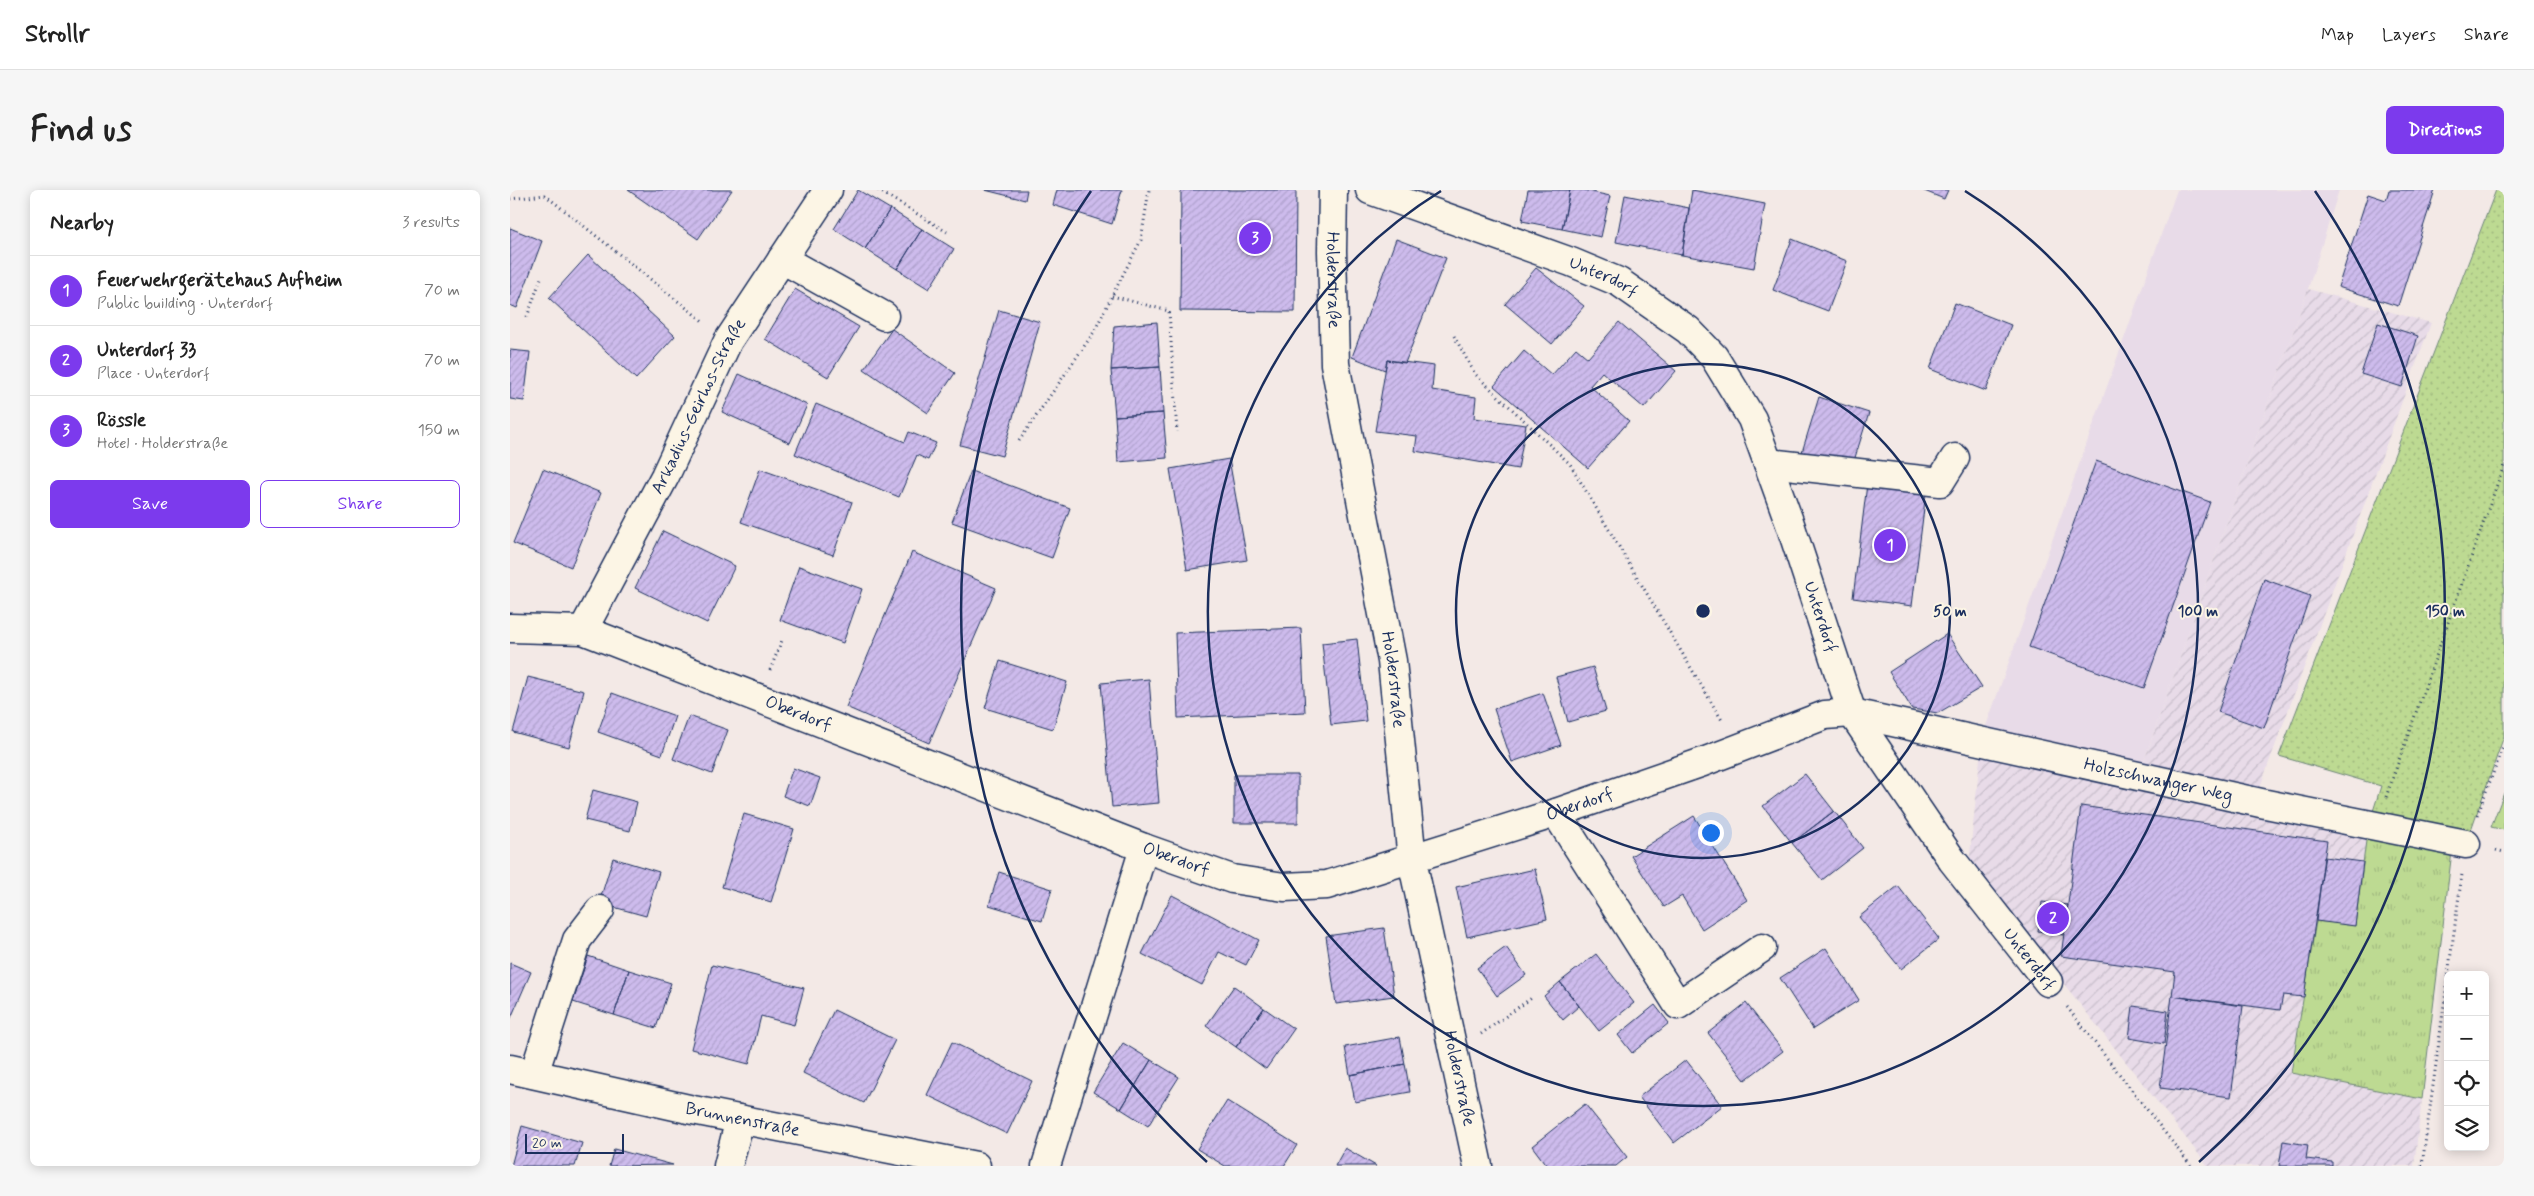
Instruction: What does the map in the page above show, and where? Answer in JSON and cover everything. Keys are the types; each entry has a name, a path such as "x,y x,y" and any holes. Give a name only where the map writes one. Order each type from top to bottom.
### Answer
{"street":[{"name":"Arkadius-Geirhos-Straße","path":"583,630 665,476 728,341 828,190"},
{"name":"Holderstraße","path":"1333,190 1332,251 1335,364 1392,661 1412,860 1478,1166"},
{"name":"Unterdorf","path":"1370,190 1571,262 1619,282 1688,330 1714,357 1752,419 1852,713 1952,860 2048,982"},
{"path":"782,259 884,316"},
{"path":"1768,463 1940,482 1955,458"},
{"name":"Oberdorf","path":"510,628 583,630 1223,877 1284,887 1327,885 1412,860 1556,813 1739,748 1825,715 1852,713"},
{"name":"Holzschwanger Weg","path":"1852,713 2466,844"},
{"path":"1556,813 1678,1005 1762,948"},
{"path":"1046,1166 1144,848"},
{"path":"522,1072 577,940 600,910"},
{"name":"Brunnenstraße","path":"522,1072 740,1119 899,1158 976,1166"},
{"path":"728,1166 740,1119"}],"path":[{"path":"878,190 947,232"},
{"path":"1019,441 1094,332 1141,240 1149,190"},
{"path":"510,199 545,195 728,341"},
{"path":"527,317 541,278"},
{"path":"1112,296 1170,311 1177,432"},
{"path":"1454,336 1475,374 1570,464 1739,748"},
{"path":"2376,826 2504,464"},
{"name":"Unterdorf","path":"2048,982 2191,1166"},
{"path":"1454,1054 1533,997"},
{"path":"2422,1166 2444,1005"}],"shaded area":[{"path":"2177,190 2339,190 2308,289 2142,767 1985,729"},
{"path":"2308,289 2431,323 2257,795 2142,767"},
{"path":"1981,749 2452,851 2414,1166 2208,1166 1969,864"}],"green space":[{"path":"2496,190 2504,190 2504,736 2466,844 2369,824 2381,786 2279,756"},
{"path":"2504,793 2504,830 2491,827"},
{"path":"2367,833 2452,851 2422,1099 2291,1073 2316,921 2355,925"}],"building":[{"path":"628,190 732,190 698,239"},
{"path":"858,190 890,209 865,249 834,229"},
{"path":"985,190 1027,190 1025,200"},
{"path":"1057,190 1122,190 1112,224 1053,205"},
{"path":"1181,190 1296,190 1295,312 1180,311"},
{"path":"1528,190 1570,190 1562,229 1522,221"},
{"path":"1570,190 1583,190 1610,196 1601,237 1562,229"},
{"path":"1692,190 1765,204 1754,268 1682,255"},
{"path":"1922,190 1948,190 1944,199"},
{"path":"2389,190 2435,190 2398,306 2338,287 2368,194 2386,200"},
{"path":"1625,195 1689,208 1682,255 1616,242"},
{"path":"890,209 922,229 897,269 865,249"},
{"path":"510,228 542,241 517,308 510,305"},
{"path":"922,229 954,249 929,289 897,269"},
{"path":"1396,239 1446,258 1405,363 1387,360 1385,370 1352,357"},
{"path":"1792,239 1847,261 1828,311 1773,290"},
{"path":"588,255 675,336 636,379 549,298"},
{"path":"1536,268 1584,306 1552,344 1505,304"},
{"path":"795,289 859,327 828,377 765,339"},
{"path":"1955,303 2011,325 1986,391 1930,369"},
{"path":"999,310 1040,322 1002,456 960,445"},
{"path":"1157,322 1160,367 1111,370 1114,326"},
{"path":"1619,322 1676,371 1644,408 1602,372 1590,386 1629,421 1588,468 1494,386 1524,351 1552,375 1576,348 1588,358"},
{"path":"2378,323 2418,336 2402,387 2361,374"},
{"path":"892,329 955,373 928,413 864,369"},
{"path":"510,350 530,352 524,401 510,399"},
{"path":"1387,360 1434,366 1432,390 1476,397 1474,418 1526,425 1518,469 1415,451 1417,436 1375,431"},
{"path":"1160,367 1163,413 1115,416 1111,370"},
{"path":"739,374 807,405 790,443 722,412"},
{"path":"1819,397 1869,413 1852,467 1802,452"},
{"path":"816,404 905,442 909,432 936,443 928,460 917,455 899,497 795,454"},
{"path":"1163,413 1167,458 1118,462 1115,416"},
{"path":"1229,459 1247,560 1187,570 1170,469"},
{"path":"2096,461 2210,502 2144,688 2029,647"},
{"path":"543,469 601,493 571,567 513,543"},
{"path":"760,469 852,502 833,555 741,522"},
{"path":"971,471 1070,508 1052,558 952,522"},
{"path":"1867,484 1926,492 1912,606 1853,598"},
{"path":"663,531 735,566 707,623 635,588"},
{"path":"912,552 996,588 929,743 846,707"},
{"path":"799,566 862,589 843,643 780,620"},
{"path":"2264,579 2310,596 2264,728 2218,712"},
{"path":"1301,628 1305,712 1178,718 1175,633"},
{"path":"1947,634 1982,687 1938,713 1912,709 1889,672"},
{"path":"1357,639 1366,721 1331,725 1322,643"},
{"path":"1000,661 1067,682 1053,729 985,708"},
{"path":"1593,667 1606,711 1568,722 1556,677"},
{"path":"528,677 584,691 569,747 513,732"},
{"path":"1149,679 1159,803 1112,807 1101,683"},
{"path":"612,693 675,716 662,755 598,732"},
{"path":"1543,693 1561,745 1512,762 1494,709"},
{"path":"689,716 728,730 712,774 673,759"},
{"path":"793,768 820,778 810,806 783,796"},
{"path":"1805,774 1834,811 1792,843 1763,806"},
{"path":"1234,775 1298,775 1298,823 1234,823"},
{"path":"593,790 637,802 630,831 585,820"},
{"path":"2081,806 2327,841 2304,997 2283,995 2280,1010 2172,996 2175,972 2061,956"},
{"path":"1834,811 1863,848 1822,880 1792,843"},
{"path":"744,814 794,829 771,902 722,887"},
{"path":"1694,816 1747,900 1702,929 1682,896 1664,907 1631,856"},
{"path":"2324,857 2363,862 2355,926 2316,921"},
{"path":"613,858 659,872 646,916 599,903"},
{"path":"1535,869 1547,919 1467,937 1456,887"},
{"path":"999,872 1052,889 1042,921 989,905"},
{"path":"1898,886 1939,939 1901,969 1859,917"},
{"path":"1172,895 1259,940 1246,965 1219,952 1202,985 1142,954"},
{"path":"2042,902 2068,905 2063,935 2038,931"},
{"path":"1384,928 1394,996 1336,1004 1326,936"},
{"path":"1506,947 1526,975 1497,996 1477,968"},
{"path":"1826,948 1859,1000 1813,1029 1780,978"},
{"path":"1596,954 1634,1003 1599,1031 1560,982"},
{"path":"588,956 629,970 614,1015 573,1002"},
{"path":"510,963 531,972 510,1020"},
{"path":"712,965 804,988 794,1025 761,1016 749,1064 691,1049"},
{"path":"629,970 671,983 656,1028 614,1015"},
{"path":"1560,982 1579,1006 1563,1020 1544,996"},
{"path":"1234,986 1264,1008 1236,1047 1206,1026"},
{"path":"2172,996 2243,1006 2231,1097 2160,1088"},
{"path":"1746,1003 1783,1051 1745,1080 1708,1033"},
{"path":"1655,1005 1669,1023 1632,1053 1618,1035"},
{"path":"2133,1006 2168,1011 2164,1044 2129,1038"},
{"path":"1264,1008 1294,1029 1266,1069 1236,1047"},
{"path":"834,1010 895,1040 864,1103 803,1073"},
{"path":"1400,1037 1405,1064 1350,1075 1345,1047"},
{"path":"952,1042 1032,1081 1007,1134 927,1095"},
{"path":"1123,1043 1151,1060 1121,1109 1093,1092"},
{"path":"1151,1060 1179,1077 1148,1126 1121,1109"},
{"path":"1686,1060 1722,1106 1674,1143 1639,1097"},
{"path":"1405,1064 1410,1092 1355,1102 1350,1075"},
{"path":"1227,1101 1297,1145 1284,1166 1225,1166 1197,1149"},
{"path":"1585,1104 1627,1157 1616,1166 1547,1166 1532,1146"},
{"path":"522,1126 582,1143 575,1166 511,1166"},
{"path":"2283,1141 2308,1145 2306,1159 2332,1162 2332,1166 2279,1166"},
{"path":"1345,1148 1376,1166 1335,1166"},
{"path":"614,1149 673,1165 609,1166"}],"place":[{"name":"Rössle","path":"1255,238"},
{"name":"Feuerwehrgerätehaus Aufheim","path":"1890,545"},
{"name":"Unterdorf 33","path":"2053,918"}]}
